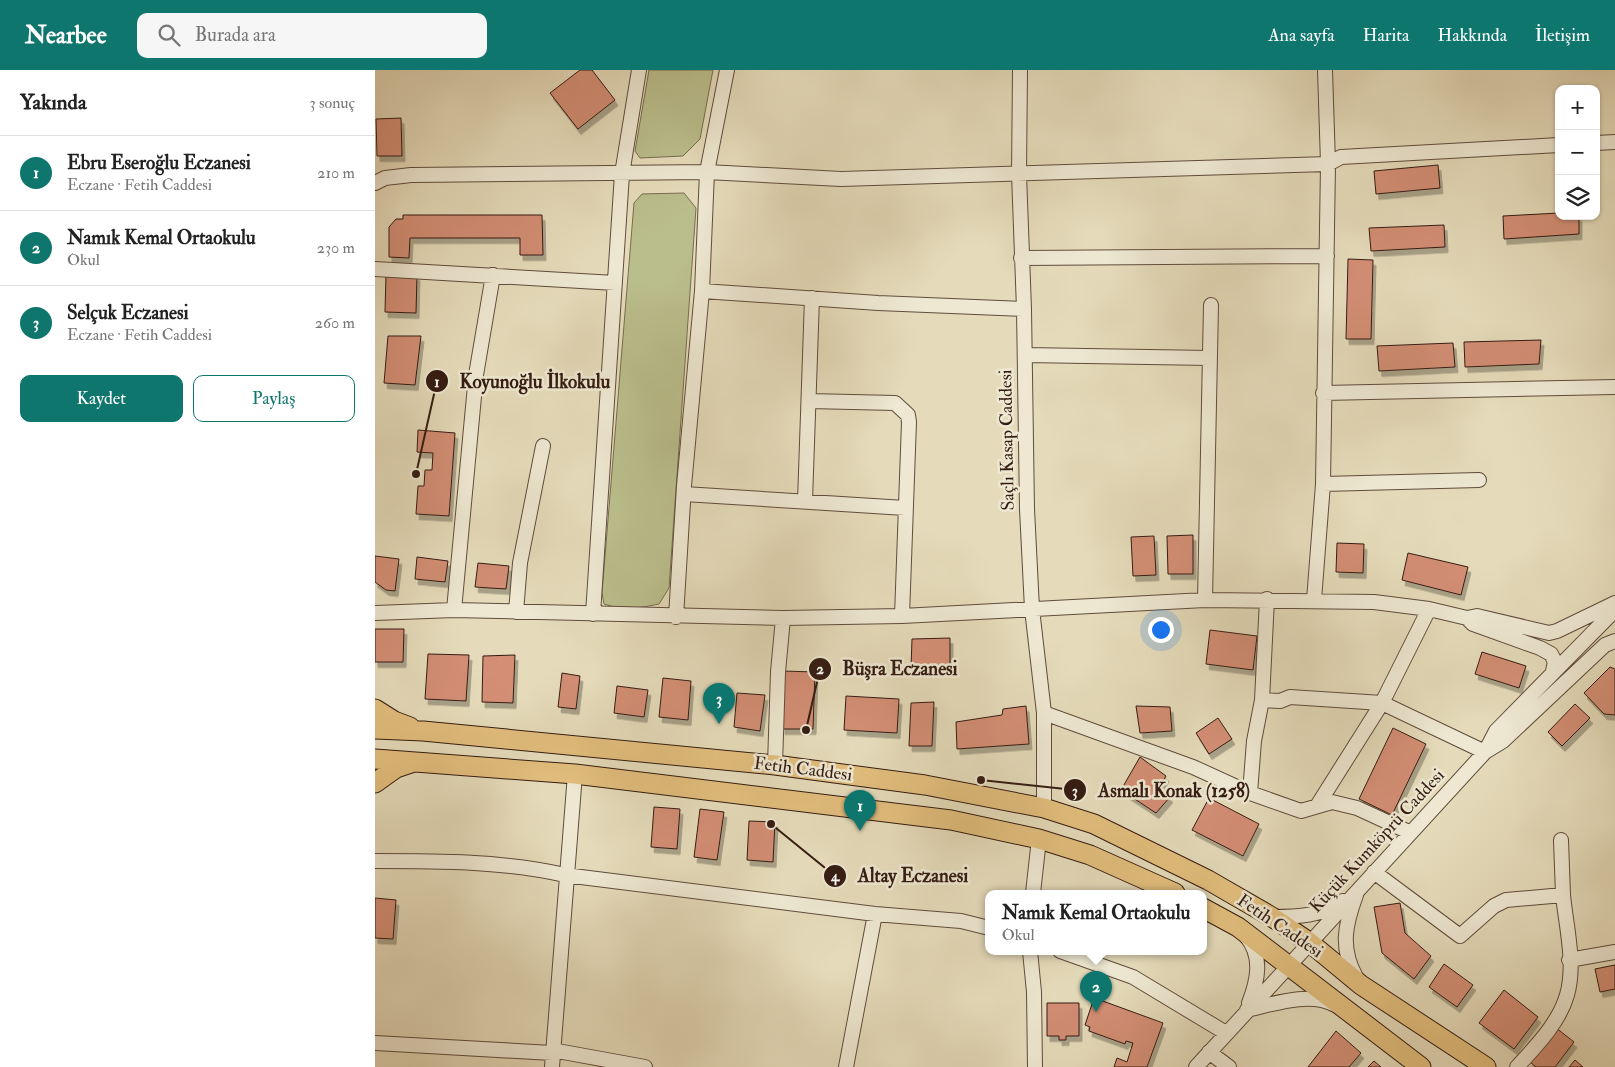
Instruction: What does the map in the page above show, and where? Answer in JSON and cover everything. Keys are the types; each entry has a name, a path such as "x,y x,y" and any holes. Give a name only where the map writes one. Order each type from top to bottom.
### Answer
{"main road":[{"path":"375,709 394,721 423,731"},
{"name":"Fetih Caddesi","path":"375,729 423,731 775,765 925,785 1044,808 1093,824 1209,880 1272,917 1309,942 1361,985 1486,1067"},
{"name":"Fetih Caddesi","path":"375,759 575,774 951,820 1039,839 1090,855 1168,890"},
{"path":"375,783 396,768 412,763 426,762"},
{"name":"Fetih Caddesi","path":"1207,910 1238,928 1289,965 1421,1067"}],"street":[{"path":"593,614 622,174 639,70"},
{"path":"676,616 684,494 702,291 707,172 727,70"},
{"name":"Saçlı Kasap Caddesi","path":"1020,70 1019,174 1024,309 1027,509 1032,609 1044,713 1044,808"},
{"path":"1314,600 1323,484 1323,393 1329,164 1325,70"},
{"path":"1600,143 1615,142"},
{"path":"375,183 385,178 411,175 707,172 841,178 1019,174 1329,164 1341,157 1555,145"},
{"path":"1021,258 1327,256"},
{"path":"375,269 615,283"},
{"path":"454,610 476,375 493,275"},
{"path":"702,291 1024,309"},
{"path":"805,501 812,298"},
{"path":"1205,600 1211,305"},
{"path":"1025,354 1210,358"},
{"path":"1323,393 1615,387"},
{"path":"809,401 895,403 908,415 902,616"},
{"path":"516,612 520,563 543,446"},
{"path":"1323,484 1479,480"},
{"path":"684,494 905,508"},
{"path":"375,613 454,610 783,618 902,616 1205,600 1267,599 1374,602 1429,609 1467,618 1477,616 1549,633 1557,632 1615,611"},
{"path":"1250,793 1254,741 1261,700 1267,599"},
{"path":"1317,806 1382,703 1429,609"},
{"path":"1485,752 1496,731 1553,671 1615,611"},
{"path":"775,765 778,672 783,618"},
{"path":"1467,618 1473,624 1523,640 1551,654 1555,662 1553,671"},
{"path":"1485,752 1503,741 1598,651 1615,641"},
{"path":"1261,700 1280,701 1290,697 1382,703 1485,752"},
{"path":"1044,713 1193,767 1250,793 1301,811 1332,802 1357,808 1409,832"},
{"name":"Küçük Kumköprü Caddesi","path":"1196,1067 1409,832 1485,752"},
{"path":"552,1057 565,875 575,774"},
{"path":"1033,890 1039,839"},
{"path":"1517,1067 1549,1030 1567,995 1569,960 1563,895 1561,840"},
{"path":"375,861 451,862 546,870 565,875 875,914 961,921 985,927"},
{"path":"1374,872 1460,936 1494,906 1506,900 1563,895"},
{"path":"1272,917 1296,917 1313,914 1336,906 1358,890"},
{"path":"1358,890 1350,913 1345,937 1348,962 1361,985"},
{"path":"846,1067 875,914"},
{"path":"1238,928 1252,943 1258,964 1256,984 1246,1010"},
{"path":"1569,960 1615,952"},
{"path":"1029,955 1034,992 1035,1067"},
{"path":"1072,955 1133,977 1226,1033"},
{"path":"1246,1010 1302,999 1327,1001 1359,1019"},
{"path":"375,1043 552,1057 645,1067"},
{"path":"1209,1052 1229,1067"}],"green space":[{"path":"649,70 713,70 700,139 683,156 640,158 635,151"},
{"path":"684,193 696,208 669,588 659,604 639,608 618,608 604,604 602,593 634,203 642,194"}],"building":[{"path":"580,70 592,70 615,100 578,129 550,93"},
{"path":"401,118 402,156 377,156 376,119"},
{"path":"1438,165 1440,188 1376,194 1374,171"},
{"path":"1555,213 1555,220 1579,220 1579,234 1504,239 1503,216"},
{"path":"403,215 542,215 543,255 520,255 520,238 410,238 409,258 389,257 389,227 396,219 403,219"},
{"path":"1444,225 1445,247 1371,251 1369,228"},
{"path":"1348,259 1373,260 1371,339 1346,339"},
{"path":"386,274 417,275 416,313 385,312"},
{"path":"388,336 421,336 415,385 384,383"},
{"path":"1541,340 1539,364 1465,367 1464,342"},
{"path":"1453,343 1455,367 1379,371 1377,346"},
{"path":"418,430 455,433 449,516 416,514 418,486 424,486 425,470 432,470 433,453 417,452"},
{"path":"1193,535 1193,574 1168,574 1167,536"},
{"path":"1154,536 1156,575 1133,576 1131,537"},
{"path":"1337,543 1364,544 1363,573 1336,572"},
{"path":"1408,553 1468,567 1461,595 1402,580"},
{"path":"375,556 399,559 395,591 386,590 375,582"},
{"path":"417,557 448,561 445,582 415,579"},
{"path":"478,563 509,566 506,589 475,587"},
{"path":"375,629 404,629 403,662 375,662"},
{"path":"1210,630 1257,636 1253,670 1206,664"},
{"path":"950,638 950,667 911,668 912,639"},
{"path":"1482,652 1526,666 1519,688 1475,674"},
{"path":"428,654 469,655 466,701 425,699"},
{"path":"515,655 513,703 482,702 483,656"},
{"path":"1610,667 1615,669 1615,715 1604,714 1584,693"},
{"path":"783,671 815,672 813,729 782,729"},
{"path":"562,673 580,676 576,709 558,707"},
{"path":"663,678 691,681 688,720 659,717"},
{"path":"617,686 648,690 644,717 614,713"},
{"path":"737,693 765,695 760,731 734,727"},
{"path":"846,696 899,699 897,733 844,730"},
{"path":"934,702 932,746 909,746 911,703"},
{"path":"1575,704 1590,718 1562,746 1548,732"},
{"path":"1026,706 1029,744 957,749 956,722 1002,715 1003,709"},
{"path":"1136,706 1170,707 1172,731 1140,733"},
{"path":"1218,718 1232,739 1209,754 1196,733"},
{"path":"1393,728 1426,744 1392,815 1359,799"},
{"path":"1140,757 1166,776 1159,789 1170,797 1156,813 1121,790"},
{"path":"1209,798 1259,824 1243,856 1192,830"},
{"path":"654,807 680,809 677,849 651,847"},
{"path":"700,809 724,812 717,860 694,857"},
{"path":"749,821 775,822 773,862 747,860"},
{"path":"375,898 396,900 393,939 375,938"},
{"path":"1400,903 1405,933 1431,956 1414,979 1382,953 1374,907"},
{"path":"1444,964 1473,985 1457,1007 1429,987"},
{"path":"1615,965 1615,989 1600,992 1595,969"},
{"path":"1504,990 1538,1017 1514,1049 1479,1023"},
{"path":"1100,1000 1163,1023 1147,1067 1114,1067 1117,1058 1127,1062 1133,1043 1126,1041 1125,1044 1089,1031 1090,1027 1085,1025 1092,1004 1098,1006"},
{"path":"1047,1003 1079,1003 1079,1036 1066,1036 1066,1040 1059,1040 1059,1036 1047,1036"},
{"path":"1555,1027 1574,1042 1555,1067 1536,1067 1529,1061"},
{"path":"1336,1031 1361,1053 1349,1067 1308,1067"},
{"path":"1575,1060 1583,1067 1569,1067"},
{"path":"1374,1061 1381,1067 1368,1067"}],"place":[{"name":"Koyunoğlu İlkokulu","path":"416,474"},
{"name":"Selçuk Eczanesi","path":"719,724"},
{"name":"Büşra Eczanesi","path":"806,730"},
{"name":"Asmalı Konak (1258)","path":"981,780"},
{"name":"Altay Eczanesi","path":"771,824"},
{"name":"Ebru Eseroğlu Eczanesi","path":"860,831"},
{"name":"Namık Kemal Ortaokulu","path":"1096,1012"}]}
